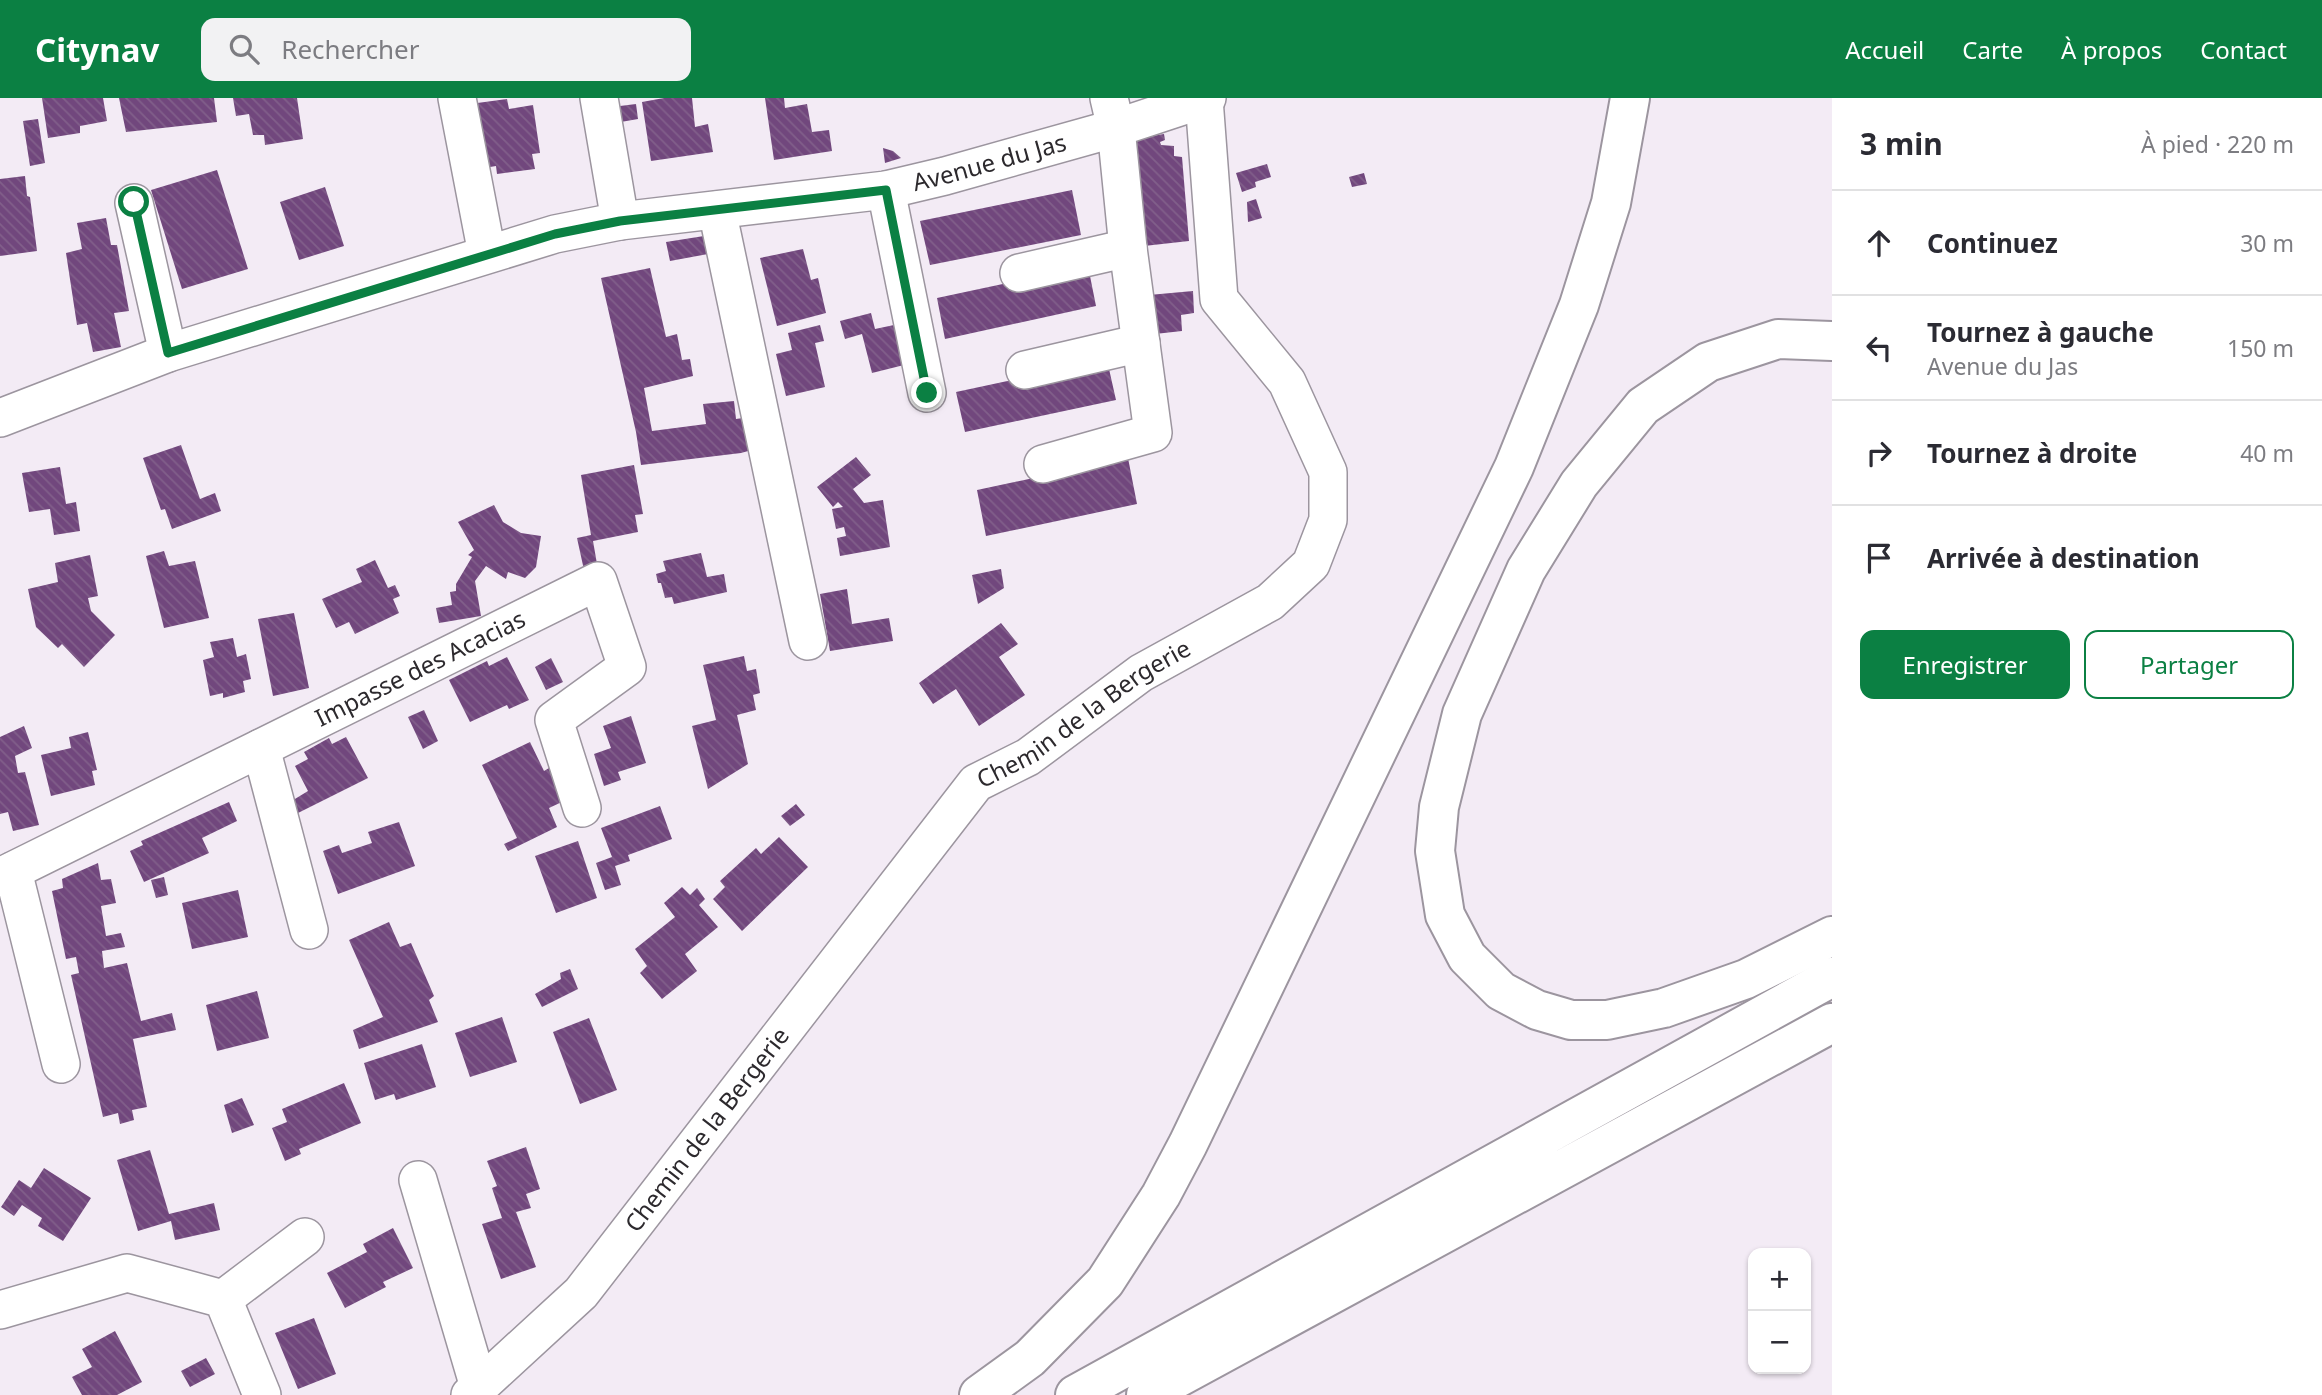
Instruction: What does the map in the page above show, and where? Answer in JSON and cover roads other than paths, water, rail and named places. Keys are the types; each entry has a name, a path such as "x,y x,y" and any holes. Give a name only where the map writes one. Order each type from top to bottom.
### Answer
{"main road":[{"path":"979,1395 1030,1358 1105,1282 1161,1195 1188,1144 1514,467 1579,305 1612,203 1630,98"},
{"path":"1832,341 1778,339 1708,362 1643,406 1579,484 1526,570 1462,714 1438,807 1435,851 1446,915 1467,957 1501,991 1537,1010 1571,1020 1607,1020 1664,1008 1746,979 1832,936"},
{"path":"1075,1395 1832,977"},
{"path":"1146,1395 1832,1023"}],"street":[{"path":"457,98 486,254"},
{"path":"599,98 620,221"},
{"name":"Avenue du Jas","path":"0,418 168,353 555,234 620,221 886,190 945,176 1113,113 1206,99"},
{"name":"Chemin de la Bergerie","path":"474,1391 581,1293 976,783 1028,757 1141,673 1269,602 1311,564 1328,520 1328,472 1287,382 1219,299 1206,99"},
{"path":"1043,464 1153,433 1113,113"},
{"path":"886,190 927,393"},
{"path":"134,202 168,353"},
{"path":"717,210 808,641"},
{"path":"1019,273 1128,248"},
{"path":"1025,370 1141,343"},
{"name":"Impasse des Acacias","path":"7,874 598,581 627,667 554,720 582,808"},
{"path":"261,748 309,930"},
{"path":"7,874 61,1064"},
{"path":"418,1180 474,1391"},
{"path":"223,1299 305,1237"},
{"path":"0,1310 127,1273 223,1299"},
{"path":"223,1299 262,1395"}]}
